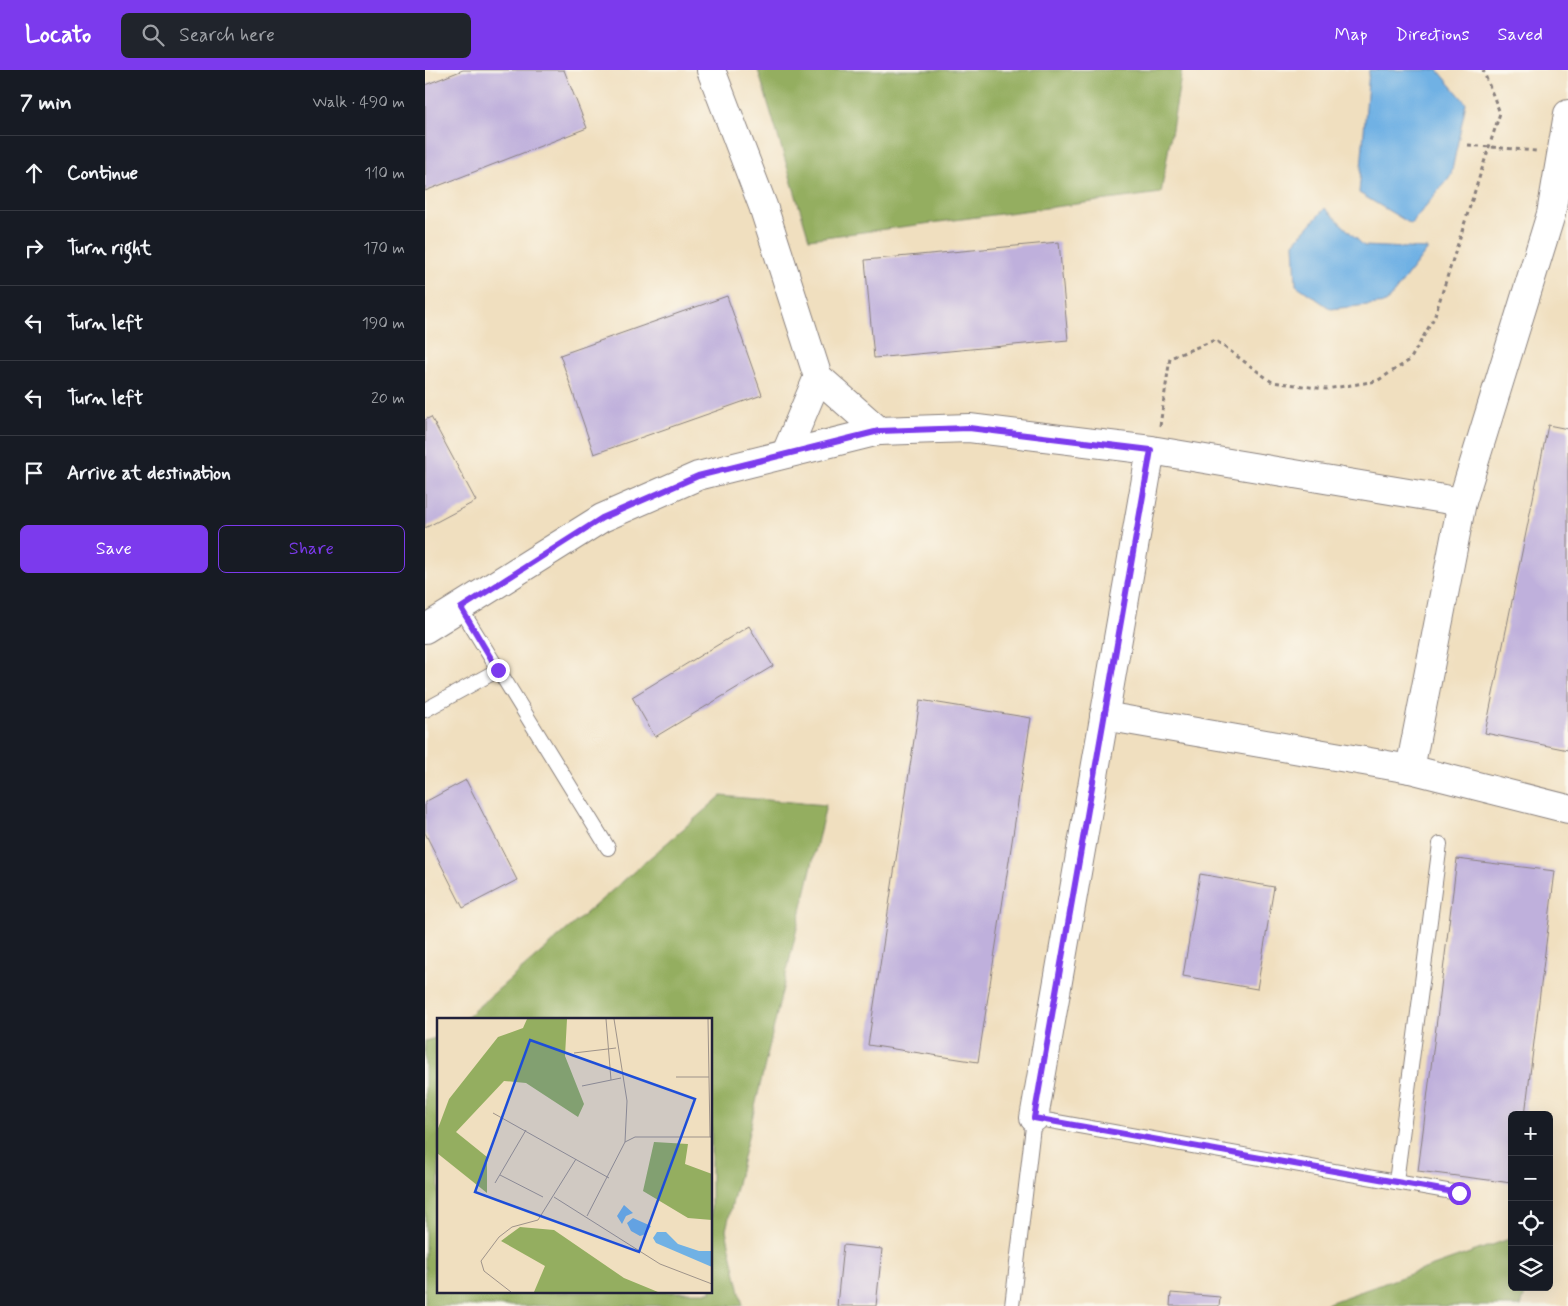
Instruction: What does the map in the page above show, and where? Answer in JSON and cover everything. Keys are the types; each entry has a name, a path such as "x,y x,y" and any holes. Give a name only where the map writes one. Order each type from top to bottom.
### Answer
{"street":[{"path":"711,70 763,206 818,377 879,431"},
{"path":"1409,769 1462,502 1551,214 1568,114"},
{"path":"786,454 818,377"},
{"path":"425,629 602,518 698,476 879,431 969,428 1155,440 1462,502"},
{"path":"1034,1118 1155,440"},
{"path":"1105,716 1409,769 1568,809"}],"lane":[{"path":"461,608 608,848"},
{"path":"425,710 498,670"},
{"path":"1396,1182 1440,844"},
{"path":"1012,1306 1034,1118 1459,1193"}],"path":[{"path":"1155,440 1170,358 1215,340 1272,382 1326,389 1377,381 1410,360 1434,318 1500,113 1483,70"},
{"path":"1468,145 1536,151"}],"green space":[{"path":"758,70 1182,70 1161,193 809,239"},
{"path":"721,796 826,805 726,1230 743,1306 425,1306 425,1041 437,1038 437,1294 713,1294 713,1018 465,1018"},
{"path":"1508,1239 1508,1291 1526,1291 1521,1306 1320,1306"}],"water":[{"path":"1369,70 1438,70 1466,103 1451,175 1411,224 1359,193"},
{"path":"1325,208 1364,246 1428,249 1386,303 1331,309 1296,285 1294,243"}],"building":[{"path":"463,70 564,70 587,128 425,191 425,85"},
{"path":"1059,242 1068,340 874,358 865,260"},
{"path":"727,296 762,395 594,454 560,355"},
{"path":"431,417 476,501 425,528 425,420"},
{"path":"1548,425 1568,429 1568,750 1485,733"},
{"path":"749,626 773,666 655,737 632,697"},
{"path":"920,700 1031,718 978,1062 868,1045"},
{"path":"466,780 517,880 463,908 425,833 425,802"},
{"path":"1457,859 1555,871 1525,1111 1508,1111 1508,1182 1418,1171"},
{"path":"1200,874 1274,887 1257,989 1183,976"},
{"path":"843,1245 882,1249 876,1306 837,1306"},
{"path":"1171,1293 1220,1297 1219,1306 1170,1306"}],"route":[{"path":"498,670 461,608 602,518 698,476 879,431 969,428 1151,450 1034,1118 1459,1193"}]}
